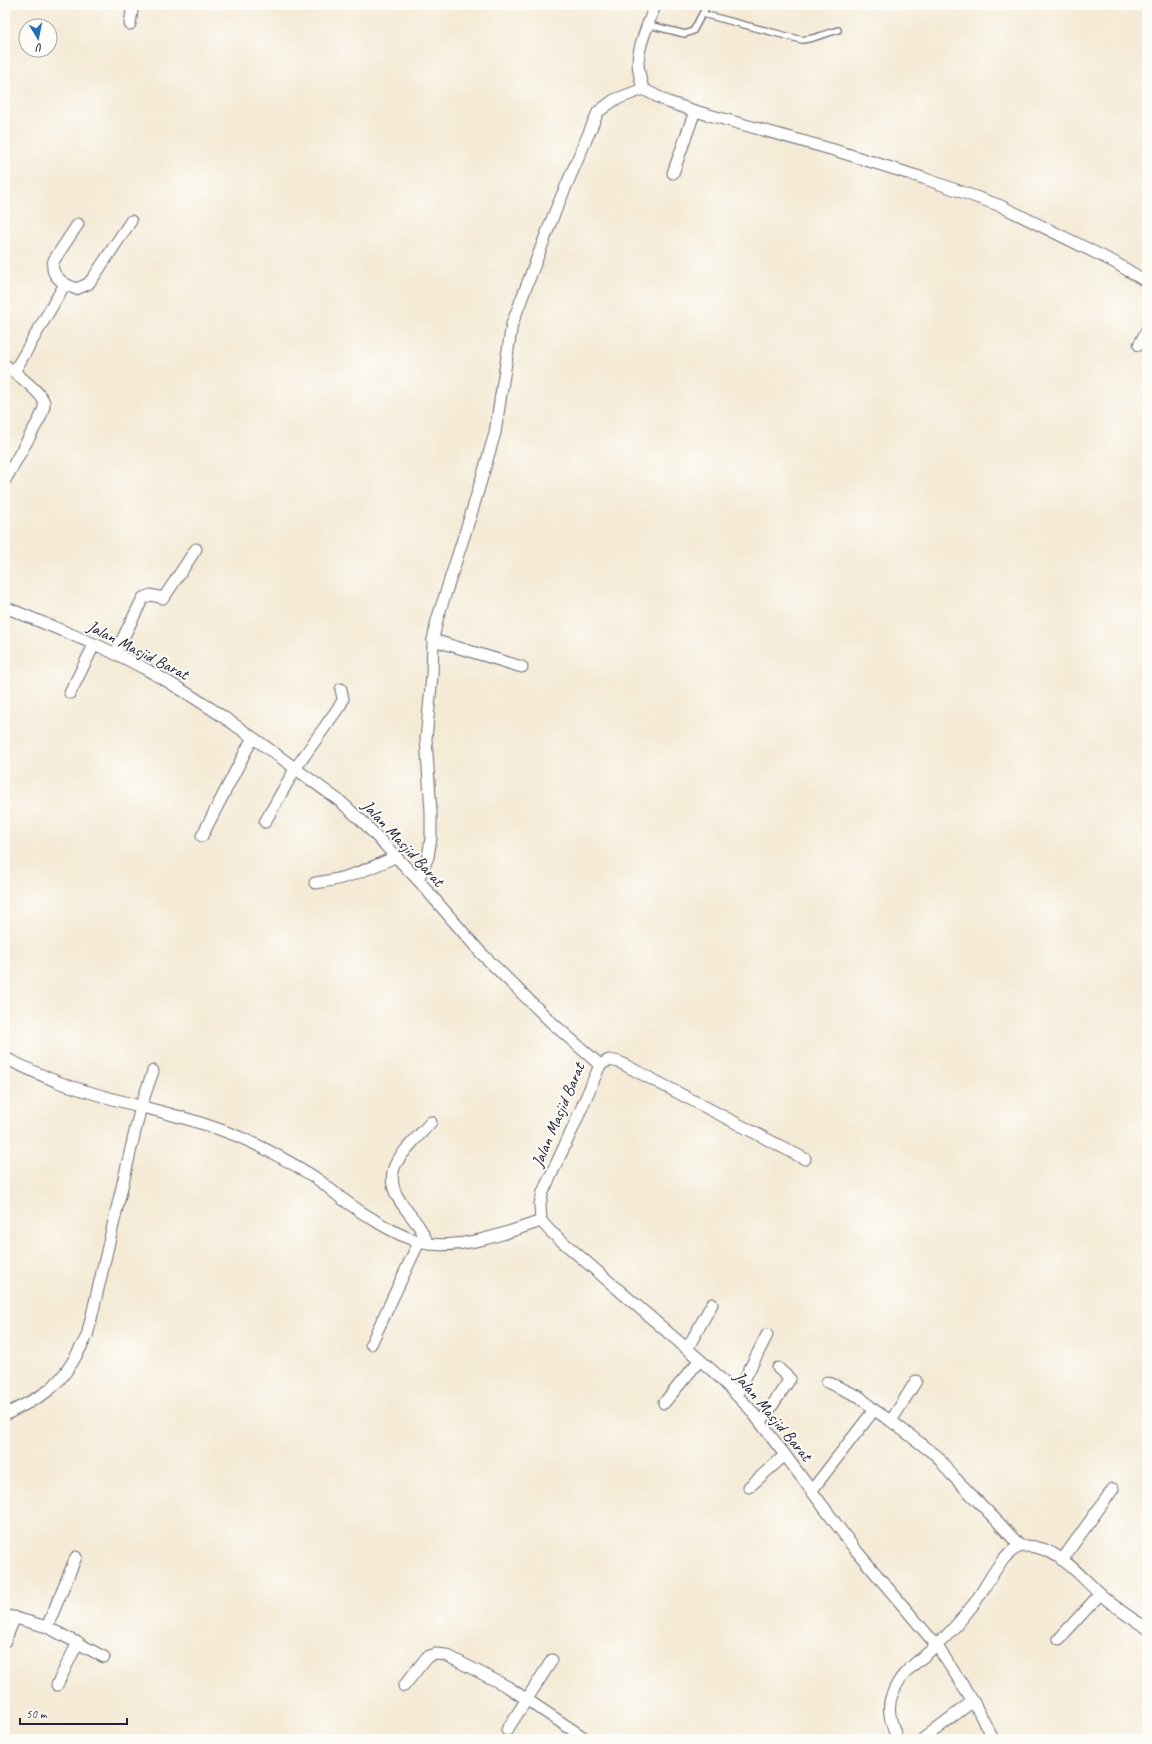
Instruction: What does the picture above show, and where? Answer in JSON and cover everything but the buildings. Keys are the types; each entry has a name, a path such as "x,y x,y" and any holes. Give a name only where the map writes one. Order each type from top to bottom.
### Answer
{"street":[{"path":"130,24 133,5"},
{"path":"655,5 649,25 644,35 638,63 642,84 668,102 908,173 1001,206 1114,262 1147,282"},
{"path":"418,880 428,857 431,838 431,811 426,739 432,676 433,640 437,620 473,508 495,433 512,324 554,214 598,112 604,106 642,84"},
{"path":"673,173 695,111"},
{"path":"78,224 54,260 52,267 53,273 57,279 76,288 88,284 131,220"},
{"path":"5,480 44,410 44,403 40,395 9,369 65,284"},
{"path":"1139,345 1147,330"},
{"path":"115,654 143,598 148,596 163,598 196,549"},
{"name":"Jalan Masjid Barat","path":"5,607 115,654 151,672 189,695 252,738 341,802 363,822 418,880 481,953 550,1021 600,1065 543,1192 540,1204 541,1221 572,1251 687,1349 699,1361 715,1373 737,1394 761,1422 854,1548 937,1646 973,1701 993,1739"},
{"path":"433,640 522,668"},
{"path":"70,693 94,645"},
{"path":"265,822 295,769 341,704 343,699 341,689"},
{"path":"202,836 252,738"},
{"path":"315,883 337,881 358,874 395,857"},
{"path":"5,1058 57,1082 242,1137 318,1179 341,1198 369,1217 397,1232 424,1243 458,1243 487,1238 541,1221"},
{"path":"600,1065 609,1060 619,1062 805,1159"},
{"path":"5,1415 48,1391 72,1363 87,1336 141,1106 153,1071"},
{"path":"424,1243 397,1197 393,1187 392,1177 394,1167 400,1157 431,1122"},
{"path":"371,1344 424,1243"},
{"path":"687,1349 712,1304"},
{"path":"737,1394 767,1335"},
{"path":"664,1403 699,1361"},
{"path":"761,1422 790,1379 778,1368"},
{"path":"891,1421 916,1381"},
{"path":"827,1382 860,1397 874,1410 937,1456 951,1474 1020,1546"},
{"path":"812,1490 874,1410"},
{"path":"749,1487 785,1455"},
{"path":"1062,1560 1113,1489"},
{"path":"897,1739 892,1724 889,1705 896,1685 907,1669 937,1646 974,1604 1010,1551 1020,1546 1039,1548 1062,1560 1078,1571 1100,1594 1128,1616 1147,1628"},
{"path":"46,1627 76,1557"},
{"path":"1059,1639 1100,1594"},
{"path":"5,1641 10,1616 46,1627 78,1642 104,1657"},
{"path":"57,1685 78,1642"},
{"path":"404,1686 427,1657 436,1654 446,1655 508,1687 586,1739"},
{"path":"507,1730 552,1660"},
{"path":"928,1737 973,1701"}],"lane":[{"path":"649,25 685,34 693,31 707,5"},
{"path":"703,14 802,40 838,30"}]}
